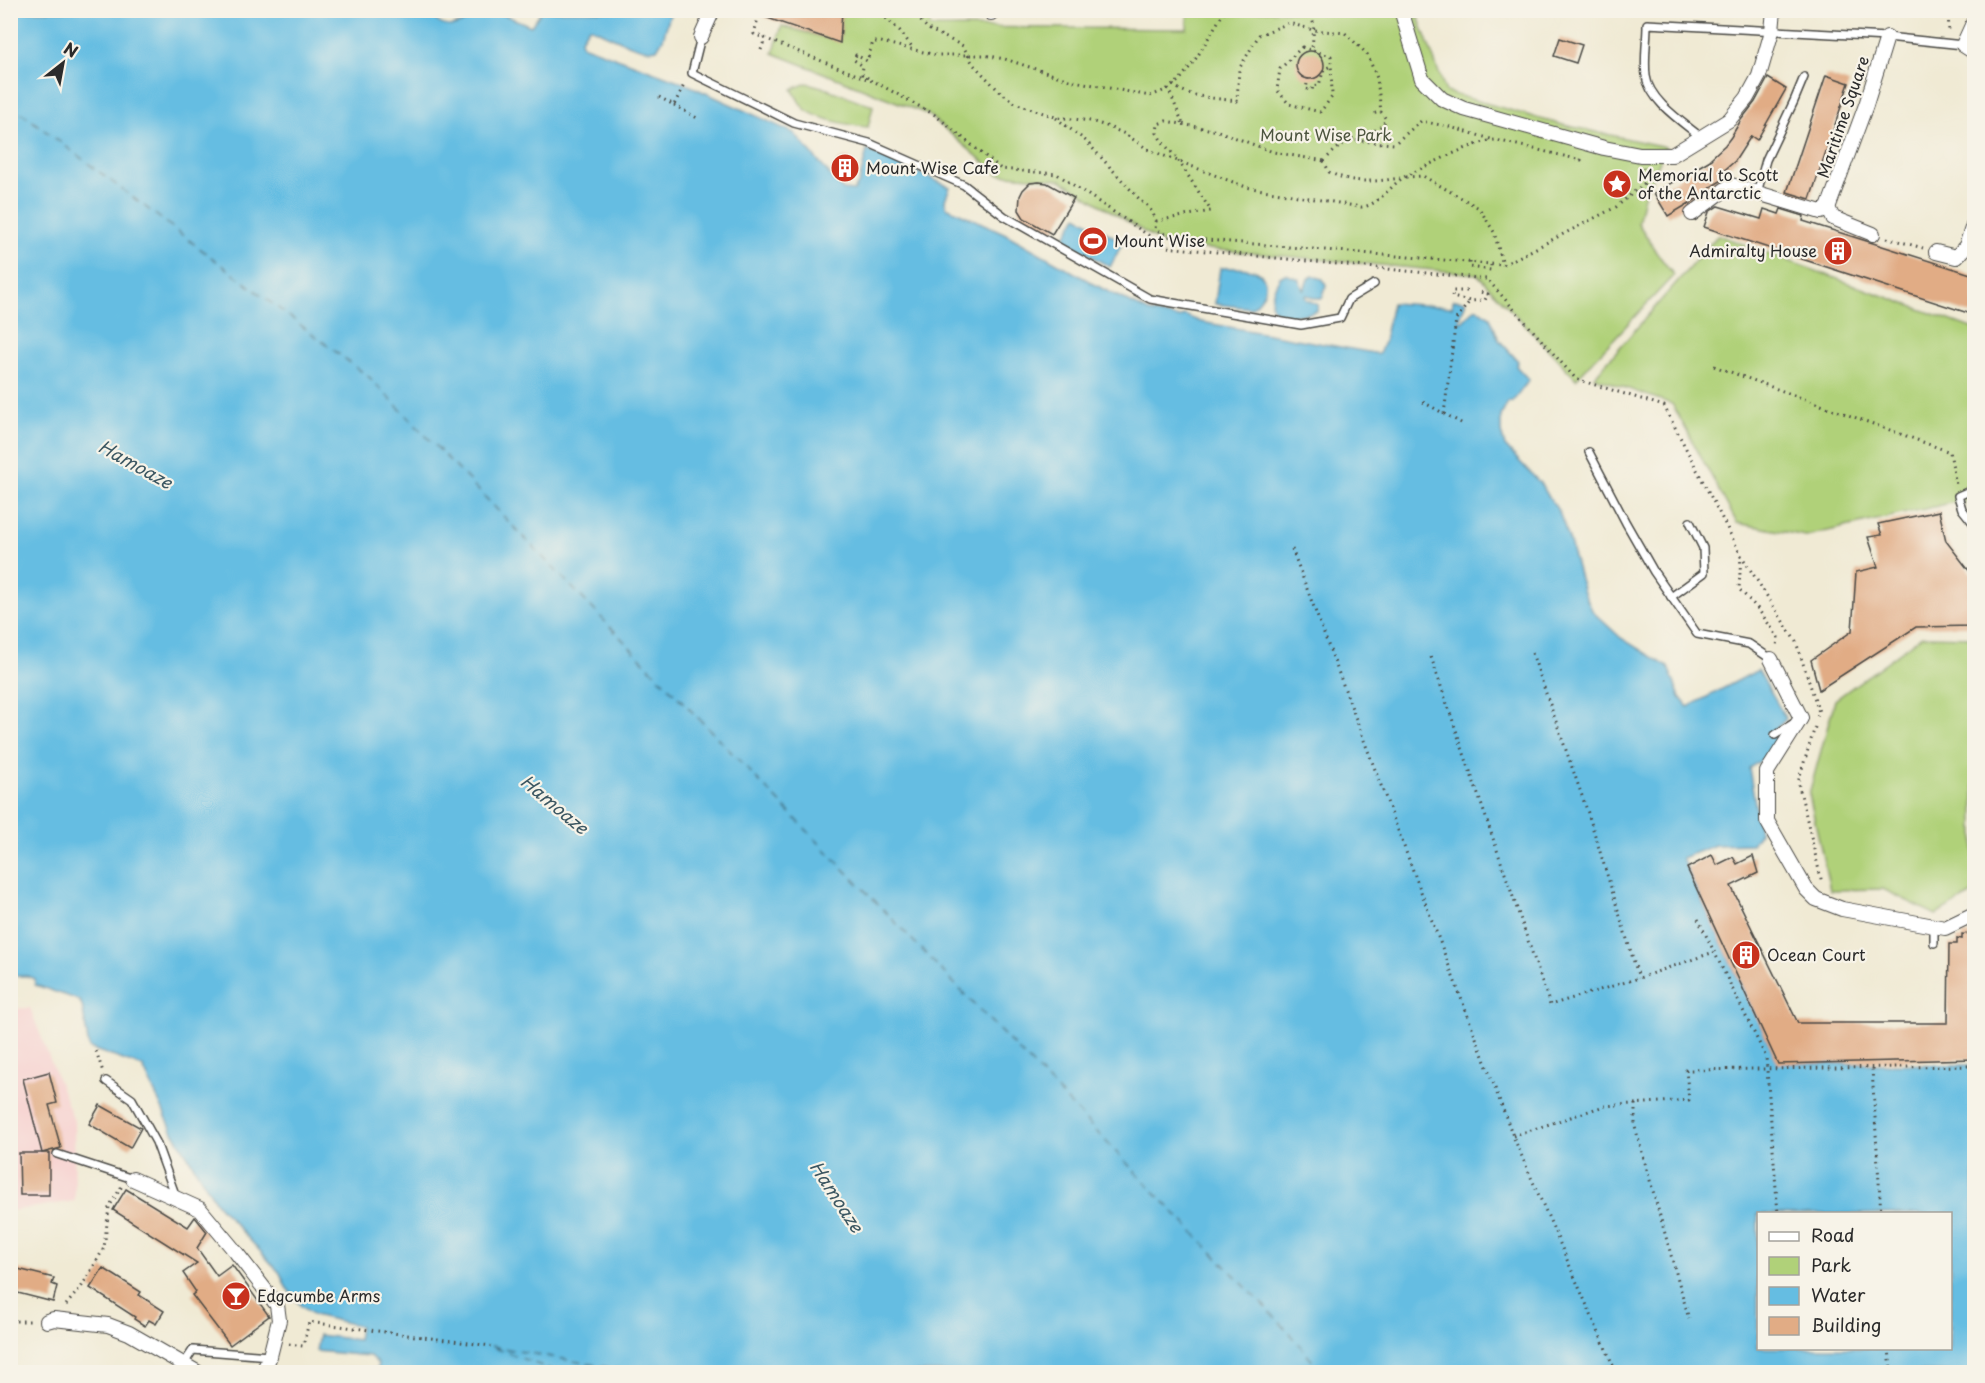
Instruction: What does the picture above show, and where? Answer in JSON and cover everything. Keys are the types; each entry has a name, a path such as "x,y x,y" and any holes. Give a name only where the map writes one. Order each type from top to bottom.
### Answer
{"street":[{"path":"700,37 713,10"},
{"path":"1401,10 1422,79 1442,99 1464,109 1640,155 1672,155 1729,120 1747,98 1759,76 1772,31 1774,10"},
{"path":"1963,47 1974,21"},
{"name":"Maritime Square","path":"1828,208 1866,105 1887,37"},
{"path":"1692,214 1731,185 1821,212 1828,208 1833,218 1873,234"},
{"path":"1936,252 1956,257 1970,250 1974,222"},
{"path":"1772,663 1801,718 1767,772 1767,821 1806,889 1816,899 1842,909 1945,928 1974,914"},
{"path":"130,1178 200,1209 236,1251 277,1305 279,1320 272,1349 263,1372"},
{"path":"51,1320 108,1325 129,1333 197,1372"}],"lane":[{"path":"1702,138 1651,93 1646,77 1647,24 1887,37 1963,47"},
{"path":"700,37 692,73 794,123 869,143 964,185 1004,216 1150,299 1301,325 1340,318 1349,299 1374,284"},
{"path":"1757,193 1766,160 1804,77"},
{"path":"1589,452 1626,524 1697,634 1749,644 1772,663"},
{"path":"1974,489 1958,496 1962,509 1974,524"},
{"path":"1671,597 1704,573 1703,548 1690,522"},
{"path":"1774,735 1801,718"},
{"path":"1934,926 1934,943"},
{"path":"106,1081 132,1099 156,1142 177,1199"},
{"path":"57,1154 130,1178"},
{"path":"183,1365 193,1350 272,1349"}],"path":[{"path":"760,10 754,33 877,83"},
{"path":"877,10 900,31 913,48"},
{"path":"918,10 918,18 928,29 963,46 973,64 1015,104 1054,117 1091,121 1109,127 1125,134 1149,150 1246,187 1368,207 1404,177 1459,152 1489,140 1496,140"},
{"path":"1225,10 1197,57 1180,80 1150,96 1069,80 1005,59 984,55 936,55 913,48 873,42 867,61 856,55 854,60 863,66 862,74 935,115 1001,169 1057,174 1166,246 1487,279 1576,379 1664,405 1741,555 1796,642 1819,712 1798,782 1825,893"},
{"path":"1310,10 1314,26 1312,49"},
{"path":"1948,10 1963,47"},
{"path":"1173,85 1181,91 1237,101 1239,69 1259,35 1289,23 1313,30 1345,33 1367,54 1377,78 1381,112 1386,119 1383,125 1350,140 1324,161"},
{"path":"761,50 765,38"},
{"path":"1302,47 1312,49 1331,57 1332,97 1320,112 1289,104 1277,90 1280,69 1302,47"},
{"path":"1308,78 1306,89 1312,90 1313,86 1319,85 1324,69 1331,66"},
{"path":"674,105 687,78"},
{"path":"1168,88 1183,124"},
{"path":"659,97 697,118"},
{"path":"1372,114 1381,112"},
{"path":"1054,117 1086,141 1143,202 1150,206 1156,221 1155,229 1171,237 1503,265 1616,207 1647,181 1640,155"},
{"path":"1156,221 1211,211 1178,160 1157,133 1158,124 1166,121 1218,131 1273,152 1324,161"},
{"path":"1350,140 1394,144 1421,122 1450,127 1581,160 1587,143"},
{"path":"1324,161 1329,172 1355,181 1380,181 1424,176 1479,208 1494,232 1503,265"},
{"path":"1873,234 1936,252"},
{"path":"1470,262 1470,267 1491,270 1491,264"},
{"path":"1480,268 1480,279"},
{"path":"1467,291 1453,291 1452,297 1470,301 1485,300 1488,294 1480,292"},
{"path":"1444,414 1456,319 1470,301"},
{"path":"1714,366 1950,452 1958,496"},
{"path":"1423,402 1463,424"},
{"path":"1292,549 1513,1136 1616,1372"},
{"path":"1741,555 1739,589 1758,609 1778,637 1772,663"},
{"path":"1532,653 1588,813 1639,978"},
{"path":"1431,657 1550,1005 1714,952"},
{"path":"1698,919 1766,1057 1778,1212"},
{"path":"96,1051 100,1061"},
{"path":"1513,1136 1604,1106 1689,1100 1686,1070 1974,1066"},
{"path":"1872,1068 1881,1212"},
{"path":"1635,1103 1635,1127 1689,1320"},
{"path":"10,1321 51,1320 82,1286 104,1248 109,1207 130,1178"},
{"path":"272,1349 303,1346 309,1322 491,1346"},
{"path":"1889,1350 1891,1372"}],"shaded area":[{"path":"30,1008 74,1121 75,1201 11,1211 10,1043 13,1041 11,1009"}],"green space":[{"name":"Mount Wise Park","path":"842,11 930,11 930,27 1187,29 1188,11 1416,11 1446,92 1559,124 1666,147 1644,196 1638,223 1674,275 1576,379 1477,274 1165,245 1061,180 998,174 927,114 773,53 782,26 840,42"},
{"path":"807,83 873,106 868,127 844,124 810,113 792,89"},
{"path":"1718,235 1974,329 1974,512 1964,500 1806,536 1737,523 1672,404 1594,377"},
{"path":"1922,636 1974,637 1974,893 1936,915 1883,889 1830,890 1809,794 1835,700"}],"water":[{"name":"Hamoaze","path":"429,10 439,22 451,26 463,22 473,11 495,11 531,26 540,13 537,11 671,11 663,39 657,49 642,49 589,27 581,39 582,45 684,83 794,133 843,190 854,191 859,183 867,150 950,187 945,200 946,207 1004,233 1103,289 1149,312 1179,318 1184,315 1201,322 1379,354 1384,342 1392,303 1452,307 1453,300 1466,301 1459,321 1462,322 1476,308 1490,317 1499,340 1518,361 1516,366 1529,380 1513,401 1508,402 1501,416 1501,432 1505,446 1540,483 1559,512 1584,593 1593,612 1621,638 1668,667 1680,697 1688,707 1758,670 1786,719 1774,731 1779,749 1749,768 1760,832 1752,844 1715,845 1682,858 1778,1063 1974,1065 1974,1372 376,1372 378,1364 370,1356 316,1351 319,1335 358,1340 360,1326 314,1315 301,1306 286,1287 280,1273 217,1204 173,1132 143,1067 89,1048 82,1005 79,1000 35,985 35,979 27,976 11,976 10,11"},
{"name":"Mount Wise","path":"1077,216 1123,242 1110,267 1063,240"},
{"path":"1220,268 1245,268 1259,273 1265,283 1260,300 1251,308 1215,304"},
{"path":"1285,274 1299,279 1303,290 1308,279 1313,276 1323,279 1326,286 1322,298 1305,296 1306,299 1318,305 1317,311 1294,316 1277,313 1271,301 1280,277"}],"building":[{"path":"753,10 842,10 840,43 753,13"},
{"path":"1560,38 1582,45 1576,63 1554,56"},
{"path":"1310,51 1320,55 1324,65 1320,75 1310,79 1300,75 1296,65 1300,55"},
{"path":"1826,75 1849,83 1810,199 1787,192"},
{"path":"1768,78 1786,89 1757,140 1751,136 1735,161 1721,173 1724,179 1668,216 1654,193 1712,159 1731,137"},
{"name":"Mount Wise Cafe","path":"845,158 852,161 855,168 852,175 845,178 838,175 835,168 838,161"},
{"path":"1030,183 1047,183 1074,198 1052,234 1024,218 1019,210 1023,190"},
{"name":"Admiralty House","path":"1718,206 1761,219 1764,209 1779,214 1781,209 1804,216 1803,221 1974,275 1974,315 1704,227 1709,212"},
{"path":"1939,511 1946,541 1974,577 1974,626 1916,627 1819,690 1811,660 1852,631 1856,572 1878,567 1868,537 1882,535 1878,524"},
{"name":"Ocean Court","path":"1712,855 1717,865 1733,857 1737,864 1753,856 1758,873 1731,886 1798,1023 1948,1023 1949,944 1957,944 1957,938 1962,939 1962,934 1974,935 1974,1059 1778,1064 1687,868"},
{"path":"49,1072 57,1103 49,1105 61,1148 42,1153 23,1079"},
{"path":"100,1105 141,1128 130,1148 89,1124"},
{"path":"19,1153 49,1153 49,1195 20,1195"},
{"path":"126,1189 188,1227 195,1217 207,1232 197,1248 217,1276 232,1265 269,1316 230,1345 192,1295 196,1292 183,1273 197,1263 113,1210"},
{"path":"10,1267 54,1278 52,1284 57,1286 53,1302 10,1291"},
{"path":"103,1268 141,1292 139,1295 164,1311 156,1324 149,1320 145,1326 90,1288"}],"ferry route":[{"path":"10,104 369,377 1290,1333 1321,1372"},
{"path":"491,1346 633,1372"},
{"path":"495,1348 557,1372"}],"place":[{"name":"Mount Wise Cafe","path":"845,168"},
{"name":"Memorial to Scott of the Antarctic","path":"1617,184"},
{"name":"Mount Wise","path":"1093,241"},
{"name":"Admiralty House","path":"1838,251"},
{"name":"Ocean Court","path":"1746,955"},
{"name":"Edgcumbe Arms","path":"236,1296"}]}
